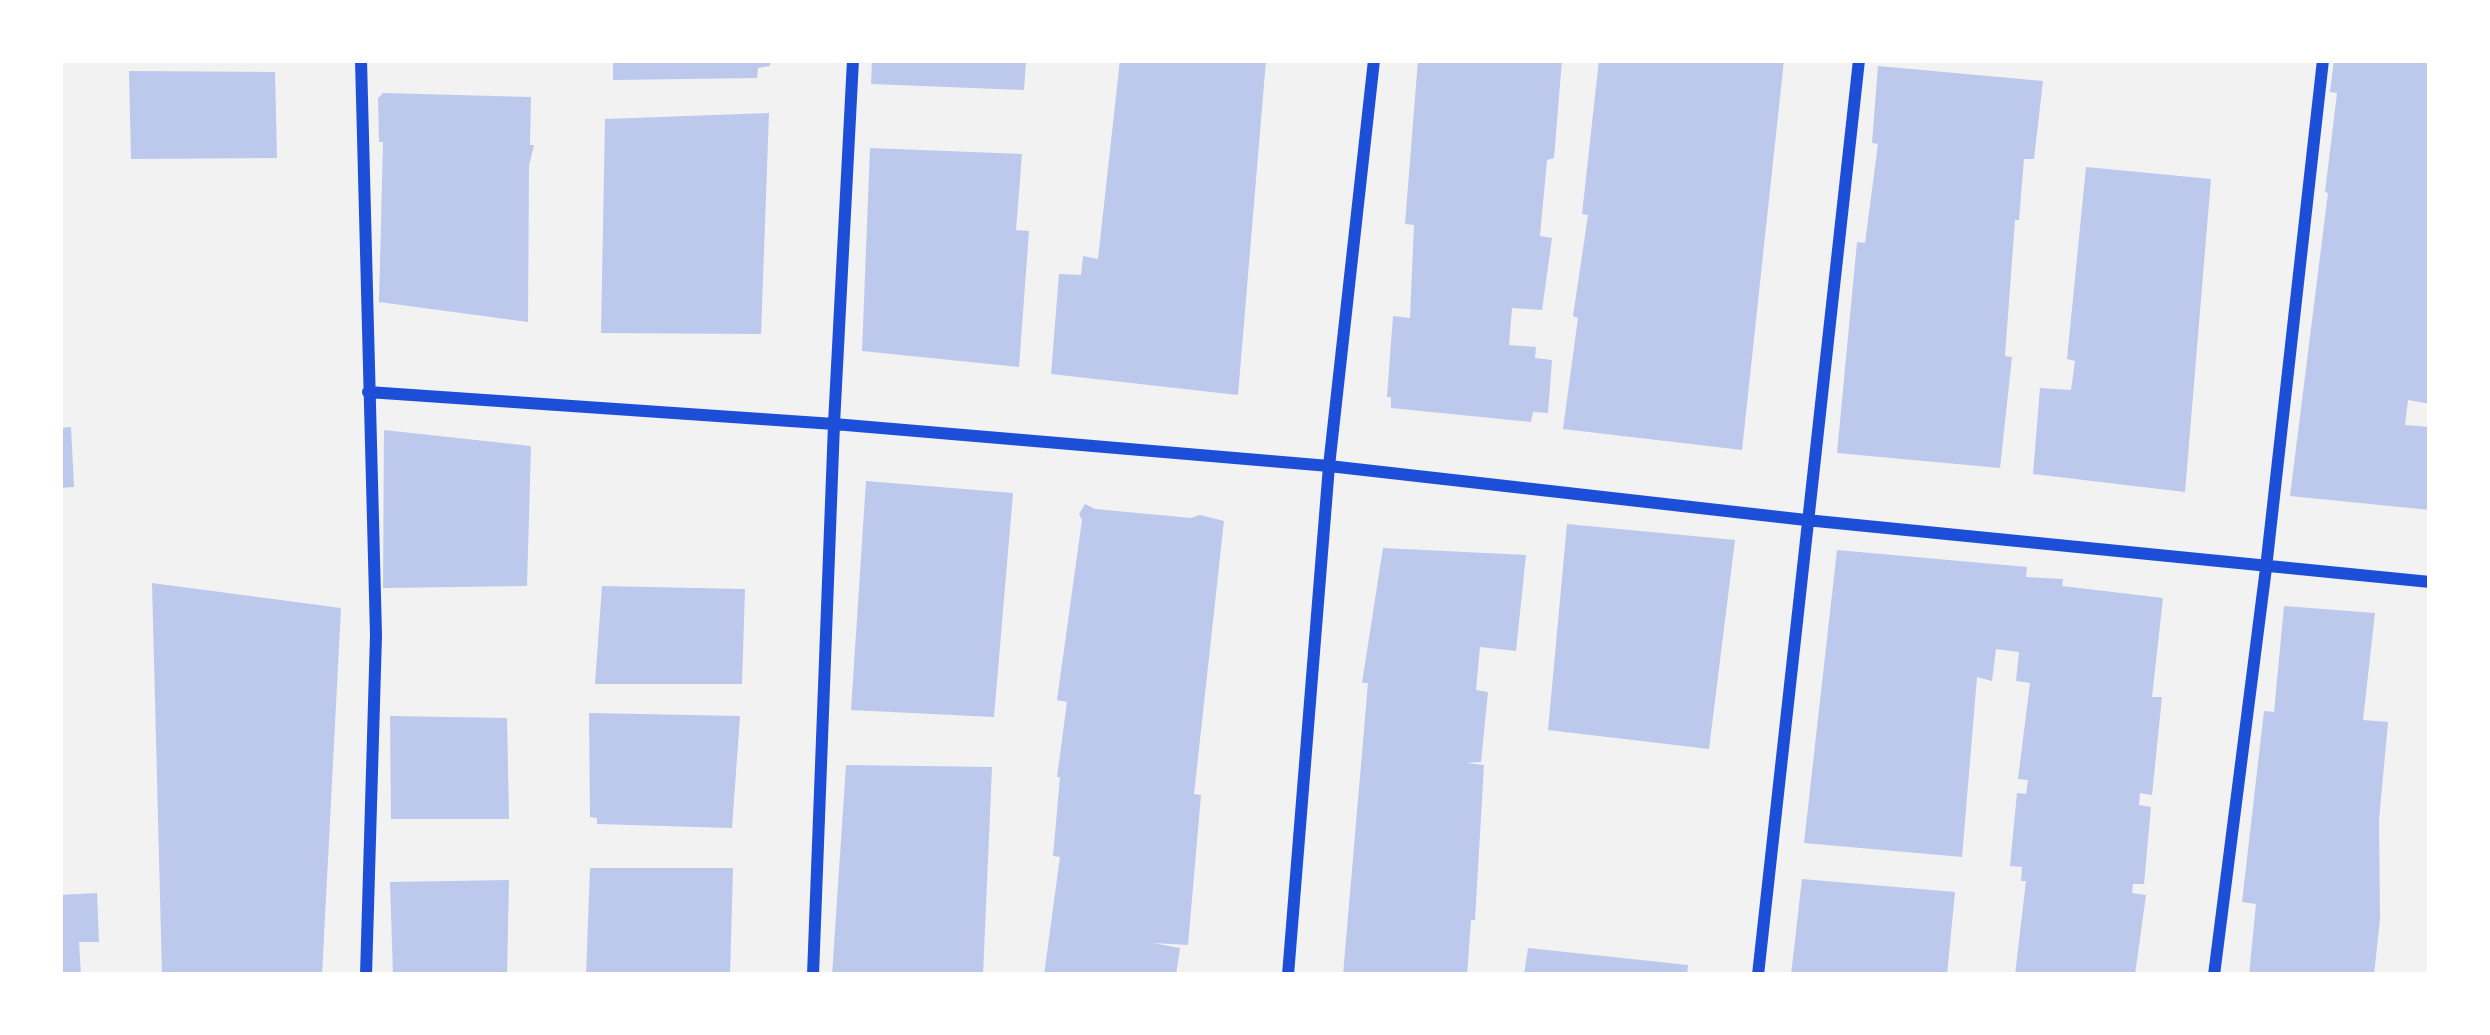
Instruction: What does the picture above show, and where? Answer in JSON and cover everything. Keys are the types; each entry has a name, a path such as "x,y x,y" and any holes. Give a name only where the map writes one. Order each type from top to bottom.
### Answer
{"street":[{"path":"361,60 376,634 366,975"},
{"path":"813,975 853,60"},
{"path":"1288,975 1330,466 1374,60"},
{"path":"1758,975 1859,60"},
{"path":"2214,975 2323,60"},
{"path":"368,392 834,424 1330,466 1806,520 2430,582"}],"building":[{"path":"613,60 770,60 770,66 758,68 757,78 613,80"},
{"path":"872,60 1026,60 1024,90 871,84"},
{"path":"1120,60 1266,60 1238,395 1051,374 1059,274 1081,275 1083,256 1098,259"},
{"path":"1418,60 1562,60 1554,158 1547,160 1540,236 1552,238 1542,310 1512,308 1509,345 1536,347 1535,358 1552,360 1548,413 1533,412 1531,422 1391,408 1391,397 1387,397 1393,316 1410,318 1414,225 1405,224"},
{"path":"1599,60 1784,60 1742,450 1563,429 1578,318 1573,316 1588,215 1582,214"},
{"path":"2334,60 2430,60 2430,404 2408,400 2405,425 2430,427 2430,510 2290,496 2328,193 2337,93 2330,92"},
{"path":"1878,66 2043,81 2034,159 2024,159 2019,220 2015,220 2005,356 2012,357 2000,468 1837,453 1857,242 1865,243 1878,144 1872,143"},
{"path":"129,71 275,72 277,158 131,159"},
{"path":"383,93 531,97 530,145 534,145 529,166 528,322 379,302 383,142 379,142 378,98"},
{"path":"769,113 761,334 601,333 605,119"},
{"path":"870,148 1022,154 1016,230 1029,231 1019,367 862,351"},
{"path":"2086,167 2211,179 2185,492 2033,474 2040,388 2071,390 2075,361 2067,359"},
{"path":"71,427 74,487 60,488 60,428"},
{"path":"384,430 531,446 527,586 383,588"},
{"path":"866,481 1013,493 994,717 851,710"},
{"path":"1085,504 1095,509 1200,515 1224,521 1194,794 1201,795 1188,945 1153,943 1180,948 1176,975 1044,975 1060,857 1053,856 1067,702 1057,700 1082,520 1079,514"},
{"path":"1567,524 1735,540 1709,749 1548,730"},
{"path":"1383,548 1526,555 1516,651 1480,647 1476,690 1488,692 1481,762 1466,763 1484,765 1467,975 1343,975 1368,683 1362,683"},
{"path":"1837,550 2027,567 2026,577 2063,579 2062,586 2163,598 2152,697 2162,697 2152,795 2140,793 2139,805 2151,807 2144,884 2133,884 2132,893 2146,895 2135,975 2015,975 2026,881 2021,881 2022,867 2010,866 2017,793 2026,794 2028,780 2018,779 2030,683 2016,681 2019,652 1996,649 1992,681 1977,677 1962,857 1804,843"},
{"path":"152,583 341,608 322,975 162,975"},
{"path":"602,586 745,589 742,684 595,684"},
{"path":"2284,606 2375,613 2363,720 2388,722 2374,975 2249,975 2256,904 2242,902 2264,711 2274,712"},
{"path":"589,713 740,716 732,828 597,824 597,818 590,817"},
{"path":"390,716 507,718 509,819 391,819"},
{"path":"846,765 992,767 983,975 832,975"},
{"path":"590,868 733,868 730,975 586,975"},
{"path":"1802,879 1955,892 1947,975 1791,975"},
{"path":"509,880 507,975 393,975 390,882"},
{"path":"97,893 99,942 79,942 81,975 60,975 60,895"},
{"path":"1528,948 1688,965 1687,975 1524,975"}]}
